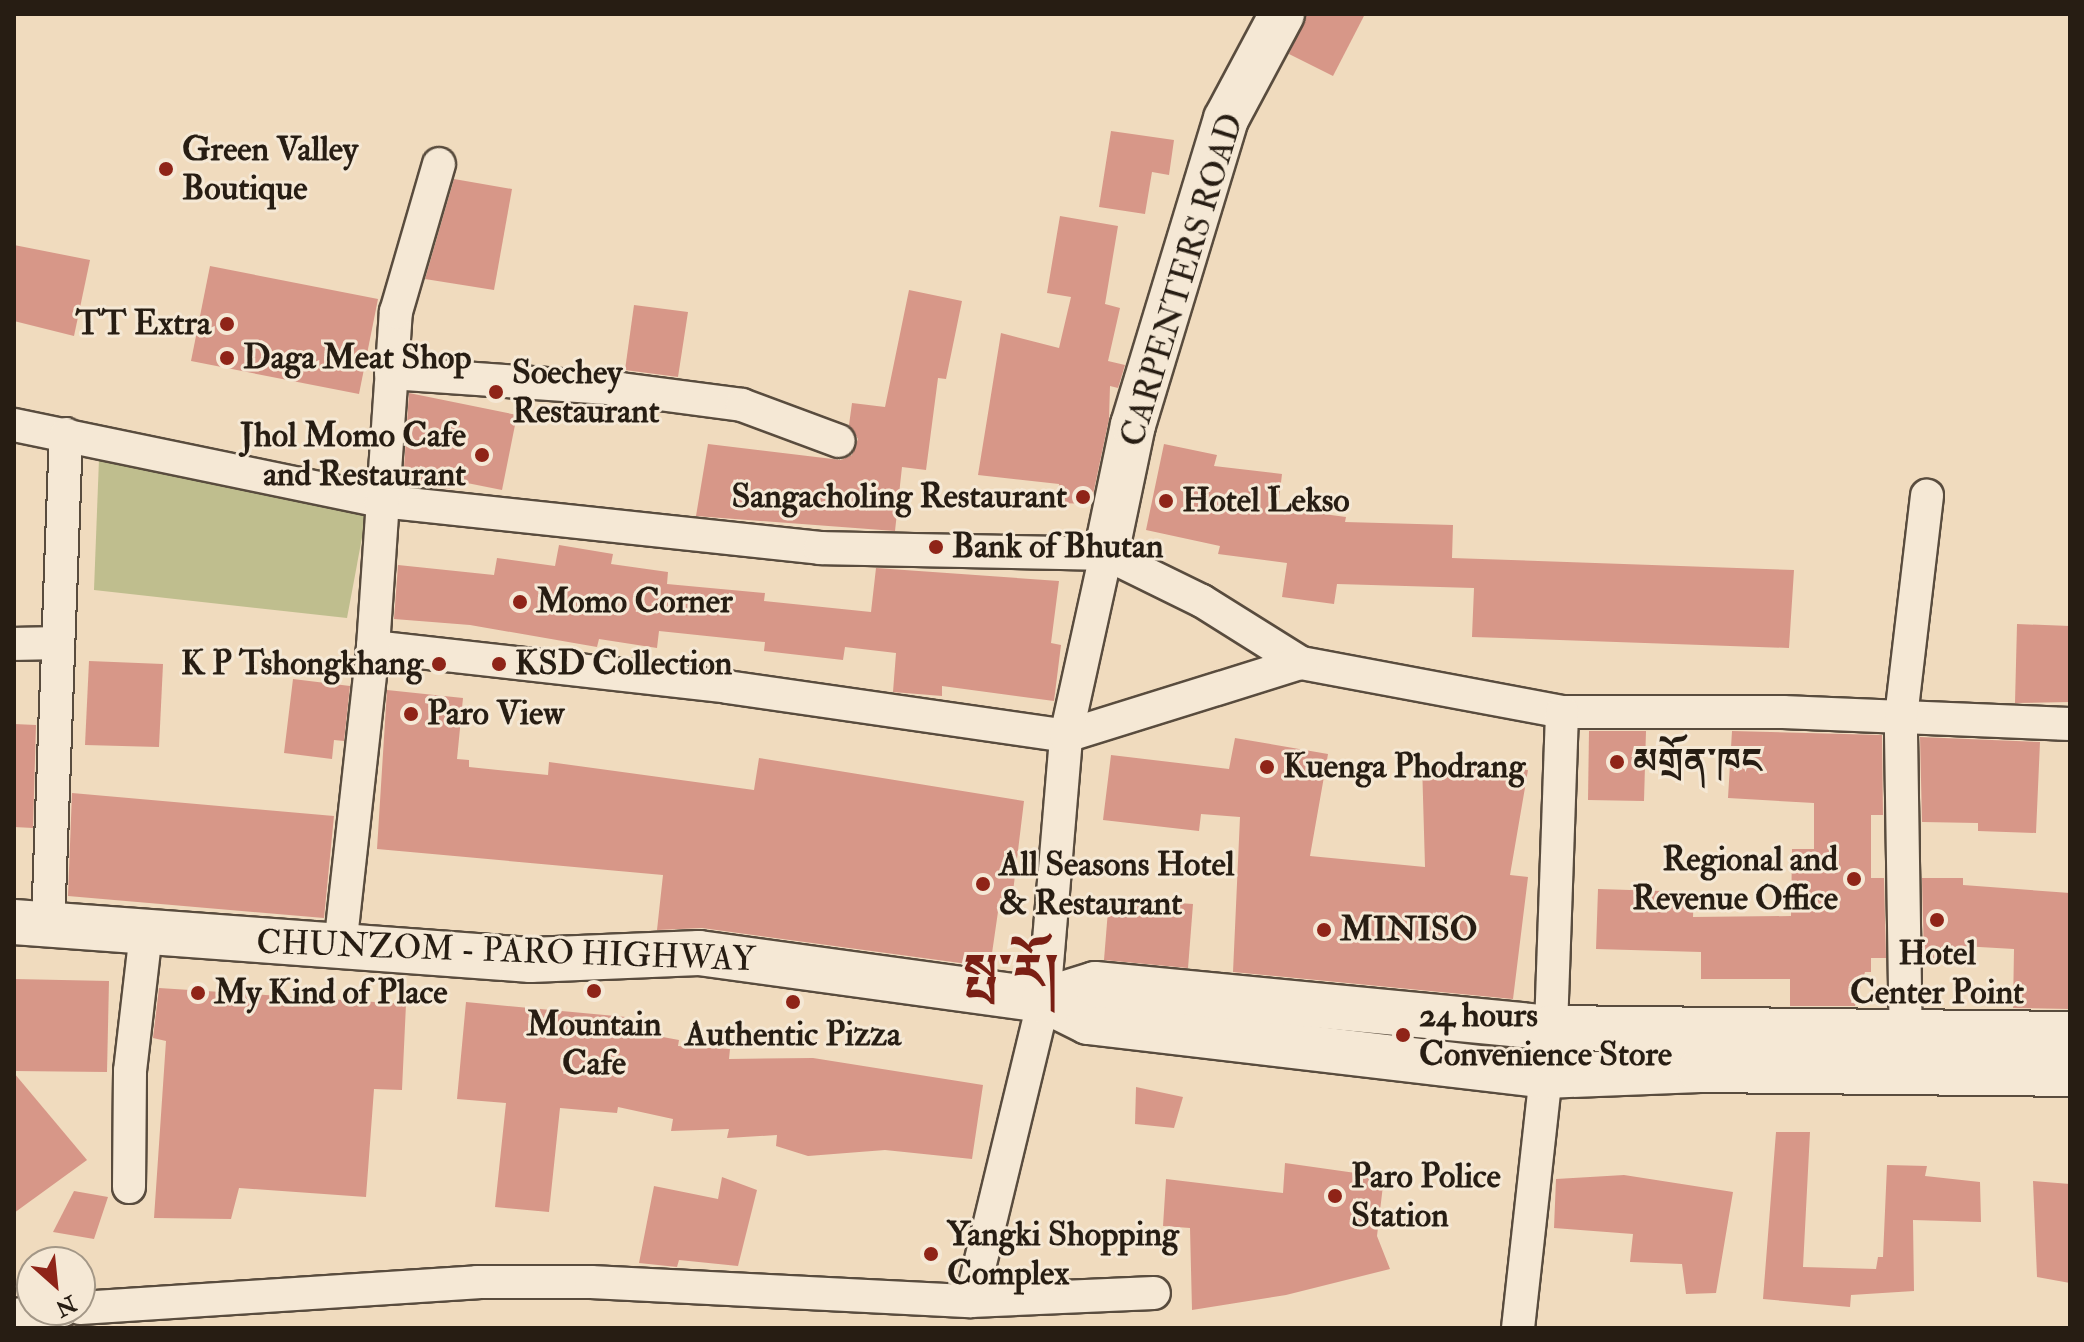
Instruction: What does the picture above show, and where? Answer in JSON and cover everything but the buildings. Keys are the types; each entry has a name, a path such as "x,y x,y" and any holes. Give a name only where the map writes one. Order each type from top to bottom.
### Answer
{"street":[{"name":"CARPENTERS ROAD","path":"1106,554 1133,425 1226,119 1282,14"},
{"path":"340,947 373,647 396,312 439,164"},
{"path":"391,373 621,389 742,405 839,441"},
{"path":"14,425 381,501 820,548 1106,554 1202,601 1301,663 1562,712 1901,717 2070,724"},
{"path":"31,923 58,643 66,434"},
{"path":"1906,1054 1901,717 1927,496"},
{"path":"971,1301 1044,1000 1066,736 1106,554"},
{"path":"14,644 58,643"},
{"path":"373,647 727,687 1066,736 1301,663"},
{"path":"1518,1328 1533,1151 1551,1028 1562,712"},
{"name":"CHUNZOM - PARO HIGHWAY","path":"31,923 531,960 699,953 1044,1000 1088,1022 1545,1076 1906,1054"},
{"path":"129,1187 130,1071 146,933"},
{"name":"CHUNZOM - PARO HIGHWAY","path":"1044,1000 1095,984 1551,1028 1906,1054"},
{"path":"1906,1054 2070,1034"},
{"path":"1906,1054 2070,1074"},
{"path":"96,1307 477,1282 591,1282 971,1301 1154,1293"}],"shaded area":[{"path":"99,459 367,511 347,618 94,590"}],"place":[{"name":"Green Valley Boutique","path":"166,169"},
{"name":"TT Extra","path":"227,324"},
{"name":"Daga Meat Shop","path":"227,358"},
{"name":"Soechey Restaurant","path":"496,392"},
{"name":"Jhol Momo Cafe and Restaurant","path":"482,455"},
{"name":"Sangacholing Restaurant","path":"1083,497"},
{"name":"Hotel Lekso","path":"1166,501"},
{"name":"Bank of Bhutan","path":"936,547"},
{"name":"Momo Corner","path":"520,602"},
{"name":"K P Tshongkhang","path":"439,664"},
{"name":"KSD Collection","path":"499,664"},
{"name":"Paro View","path":"411,714"},
{"name":"མགྲོན་ཁང","path":"1617,762"},
{"name":"Kuenga Phodrang","path":"1267,767"},
{"name":"Regional and Revenue Office","path":"1854,879"},
{"name":"All Seasons Hotel & Restaurant","path":"983,884"},
{"name":"Hotel Center Point","path":"1937,920"},
{"name":"MINISO","path":"1324,930"},
{"name":"Mountain Cafe","path":"594,991"},
{"name":"My Kind of Place","path":"198,993"},
{"name":"Authentic Pizza","path":"793,1002"},
{"name":"24 hours Convenience Store","path":"1403,1035"},
{"name":"Paro Police Station","path":"1335,1196"},
{"name":"Yangki Shopping Complex","path":"931,1254"}],"district":[{"name":"སྤ་རོ།","path":"1011,974"}]}
